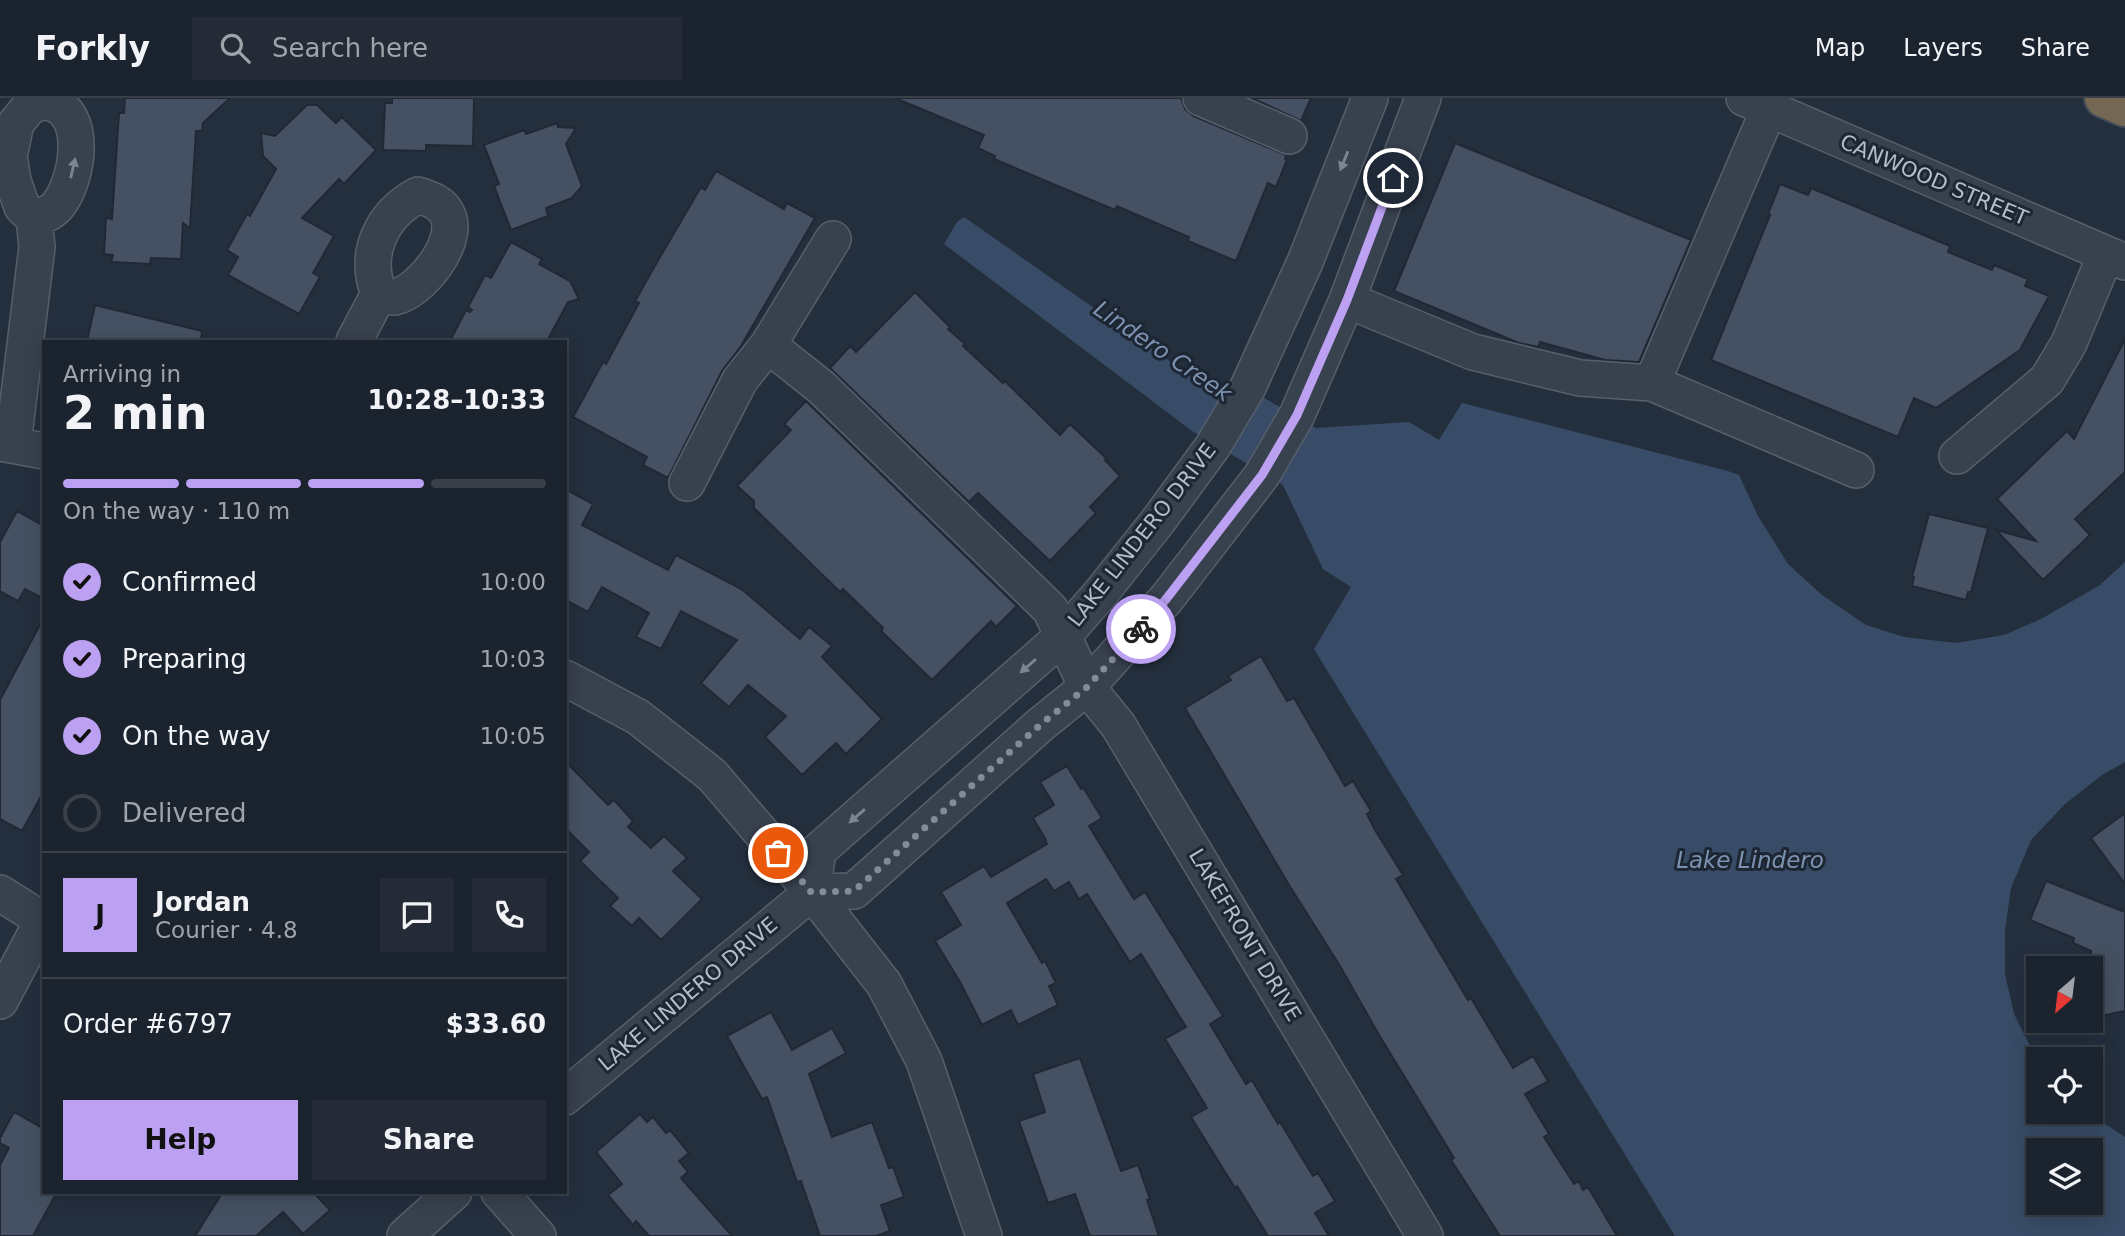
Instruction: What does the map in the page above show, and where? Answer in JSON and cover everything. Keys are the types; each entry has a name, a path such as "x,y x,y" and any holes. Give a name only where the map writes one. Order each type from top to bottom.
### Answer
{"highway":[{"path":"2104,98 2125,107"}],"street":[{"path":"1201,98 1289,136"},
{"name":"LAKE LINDERO DRIVE","path":"567,1095 811,892 818,851 1063,636 1100,594 1213,446 1248,387 1305,262 1370,98"},
{"path":"811,892 854,891 1040,725 1087,687 1167,598 1262,475 1297,415 1347,300 1415,100"},
{"path":"1652,383 1756,103"},
{"name":"CANWOOD STREET","path":"1756,103 2116,258"},
{"path":"19,446 37,247 34,218"},
{"path":"687,482 740,380 768,345 833,239"},
{"path":"1957,456 2047,380 2116,258"},
{"path":"355,340 379,294"},
{"path":"1347,300 1474,352 1580,379 1652,383 1856,470"},
{"name":"LAKEFRONT DRIVE","path":"768,345 821,387 1050,610 1087,687 1118,725 1425,1236"},
{"path":"567,679 638,717 712,775 884,984 924,1061 984,1236"},
{"path":"0,893 42,918"},
{"path":"0,1001 42,921"},
{"path":"405,1236 452,1194"},
{"path":"501,1194 538,1236"}],"water":[{"name":"Lake Lindero","path":"964,217 1215,393 1264,398 1316,428 1409,422 1439,440 1462,403 1739,475 1758,516 1788,564 1822,595 1866,625 1904,637 1956,643 2004,635 2041,619 2100,585 2125,562 2125,762 2102,775 2065,804 2031,840 2011,888 2005,930 2005,974 2014,1014 2030,1047 2026,1047 2026,1124 2103,1123 2125,1137 2125,1236 1675,1236 1314,649 1351,587 1323,569 1283,485 1192,431 944,244 957,222"}],"building":[{"path":"125,98 230,98 203,123 202,131 196,131 190,228 183,223 181,259 151,258 150,264 111,262 113,255 104,254 106,218 112,219 119,113 124,113"},
{"path":"392,98 474,98 473,146 426,145 426,151 383,150 385,103 392,103"},
{"path":"895,98 1181,98 1185,109 1193,116 1286,155 1287,160 1276,187 1268,183 1236,261 1117,206 1115,210 994,159 995,156 978,148 984,135"},
{"path":"1252,98 1311,98 1301,121"},
{"path":"307,105 317,105 336,123 342,117 376,150 344,184 339,179 302,218 334,236 313,273 320,277 299,314 228,275 238,257 227,250 276,169 263,156 261,133 275,136"},
{"path":"557,123 558,127 576,128 566,144 582,186 572,198 546,208 548,216 511,230 494,186 499,184 484,145 524,130 526,134"},
{"path":"1455,143 1691,240 1639,362 1605,360 1540,342 1538,347 1519,343 1394,291"},
{"path":"716,171 784,209 787,203 815,218 741,346 722,371 668,478 643,465 647,457 573,417 603,362 606,364 639,303 635,301 660,257 701,187 705,190"},
{"path":"1780,184 1808,195 1811,188 1950,246 1948,252 1992,270 1994,265 2028,279 2025,286 2049,296 2020,350 1936,408 1914,398 1898,437 1711,360"},
{"path":"511,242 542,259 539,264 570,281 579,299 568,302 548,340 451,340 466,310 472,310 468,307 485,275 491,278"},
{"path":"915,292 950,327 948,329 965,344 963,346 1003,383 1005,381 1060,435 1070,424 1107,459 1105,460 1120,476 1090,507 1096,513 1050,561 978,493 969,502 830,368 850,346 856,352"},
{"path":"95,305 202,331 201,340 87,340"},
{"path":"2125,339 2125,472 2075,519 2090,535 2043,580 1996,530 2036,541 1997,499 2067,431 2074,439"},
{"path":"806,401 1017,606 996,627 991,621 932,680 881,631 883,628 843,589 840,592 754,508 754,501 737,486 791,430 784,424"},
{"path":"567,490 593,504 582,525 668,570 676,555 732,584 744,591 800,639 809,627 832,646 822,657 882,719 846,754 836,743 802,775 765,737 786,716 748,685 729,707 701,683 737,640 681,611 661,649 636,637 649,613 602,587 588,612 567,601"},
{"path":"17,511 42,525 42,598 25,589 18,601 0,591 0,542"},
{"path":"1929,514 1988,528 1971,592 1968,592 1966,600 1912,586"},
{"path":"42,621 42,795 22,831 0,819 0,700"},
{"path":"1261,656 1287,701 1294,698 1345,786 1353,781 1371,811 1367,814 1375,830 1403,875 1396,879 1468,1000 1471,998 1513,1068 1533,1056 1548,1081 1525,1094 1549,1134 1544,1137 1574,1184 1579,1181 1583,1190 1588,1187 1617,1236 1500,1236 1451,1160 1454,1158 1185,708 1231,680 1228,676"},
{"path":"567,763 608,805 614,800 633,821 628,827 651,848 664,836 687,858 673,871 702,899 661,940 639,918 632,926 610,906 618,898 580,861 589,852 567,830"},
{"path":"1067,766 1102,818 1089,826 1134,899 1145,892 1223,1016 1210,1024 1246,1084 1252,1080 1313,1176 1318,1173 1335,1201 1315,1213 1329,1236 1268,1236 1191,1117 1207,1108 1165,1039 1186,1027 1141,954 1130,962 1087,894 1079,899 1069,882 1054,891 1046,879 1007,903 1042,963 1045,961 1056,983 1049,986 1058,1005 1018,1025 1011,1010 982,1025 935,941 961,925 941,892 984,866 991,877 1047,844 1033,818 1054,805 1040,782"},
{"path":"2125,813 2125,884 2091,838"},
{"path":"2046,881 2125,912 2125,1011 2104,1015 2104,956 2091,956 2091,951 2073,943 2074,938 2030,920"},
{"path":"771,1012 792,1050 832,1028 846,1053 809,1074 832,1137 872,1122 889,1168 893,1167 904,1197 881,1205 890,1231 876,1236 820,1236 801,1181 797,1182 767,1097 762,1099 727,1036"},
{"path":"1080,1058 1121,1171 1138,1165 1159,1236 1090,1236 1075,1194 1048,1203 1019,1121 1045,1112 1033,1074"},
{"path":"14,1112 42,1128 42,1194 56,1194 33,1236 0,1236 0,1165 9,1148 0,1143"},
{"path":"640,1114 647,1122 653,1117 666,1133 670,1130 689,1153 679,1161 688,1172 681,1178 732,1236 649,1236 636,1221 633,1225 608,1195 622,1184 596,1152"},
{"path":"222,1194 315,1194 330,1210 303,1234 283,1212 256,1236 195,1236"}],"way so far":[{"path":"778,853 811,892 854,891 1040,725 1087,687 1141,629"}],"route":[{"path":"1141,629 1262,475 1297,415 1347,300 1393,178"}],"water label":[{"name":"Lindero Creek","path":"1163,351"}]}
